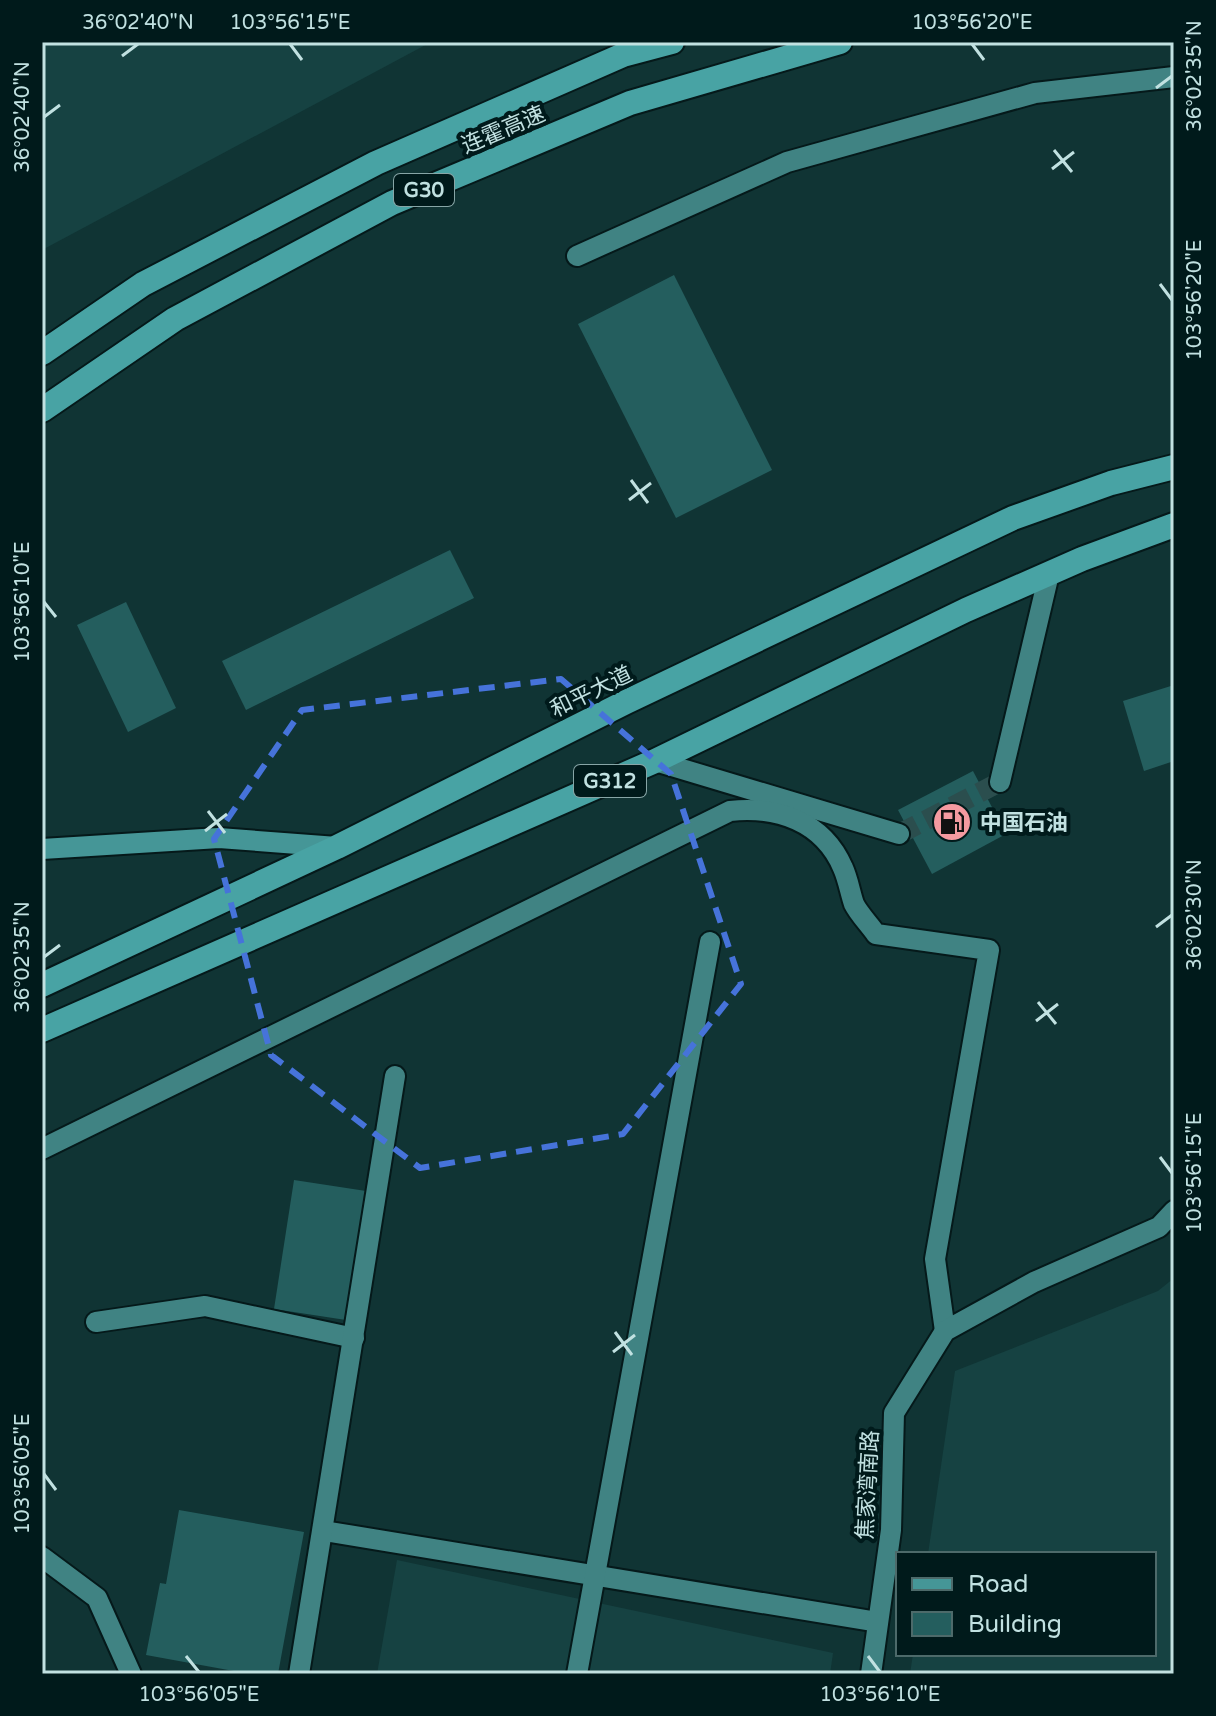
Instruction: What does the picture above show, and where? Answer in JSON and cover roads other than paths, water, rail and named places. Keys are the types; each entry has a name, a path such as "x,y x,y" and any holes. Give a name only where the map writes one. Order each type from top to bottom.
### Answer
{"highway":[{"name":"连霍高速","path":"42,353 143,284 376,163 623,55 672,42"},
{"name":"连霍高速","path":"42,410 175,319 392,203 630,103 840,42"},
{"name":"和平大道","path":"42,985 337,847 626,702 1013,518 1111,483 1174,467"},
{"name":"G312","path":"42,1030 655,761 1049,574 1174,525"}],"main road":[{"path":"42,849 219,838 337,847"}],"street":[{"path":"577,256 787,162 1035,93 1174,77"},
{"path":"1000,782 1049,574"},
{"path":"655,761 899,834"},
{"path":"42,1149 730,811 757,808 785,813 809,826 829,844 843,868 855,907 876,934 989,950 935,1259 945,1331"},
{"path":"577,1674 710,942"},
{"path":"299,1674 395,1076"},
{"name":"焦家湾南路","path":"871,1674 891,1530 894,1413 945,1331 1034,1282 1159,1227 1174,1211"},
{"path":"96,1322 205,1306 354,1338"},
{"path":"324,1531 878,1622"},
{"path":"42,1557 97,1598 131,1674"}],"tunnel":[{"path":"899,834 1000,782"}],"place":[{"name":"中国石油","path":"952,822"}]}
